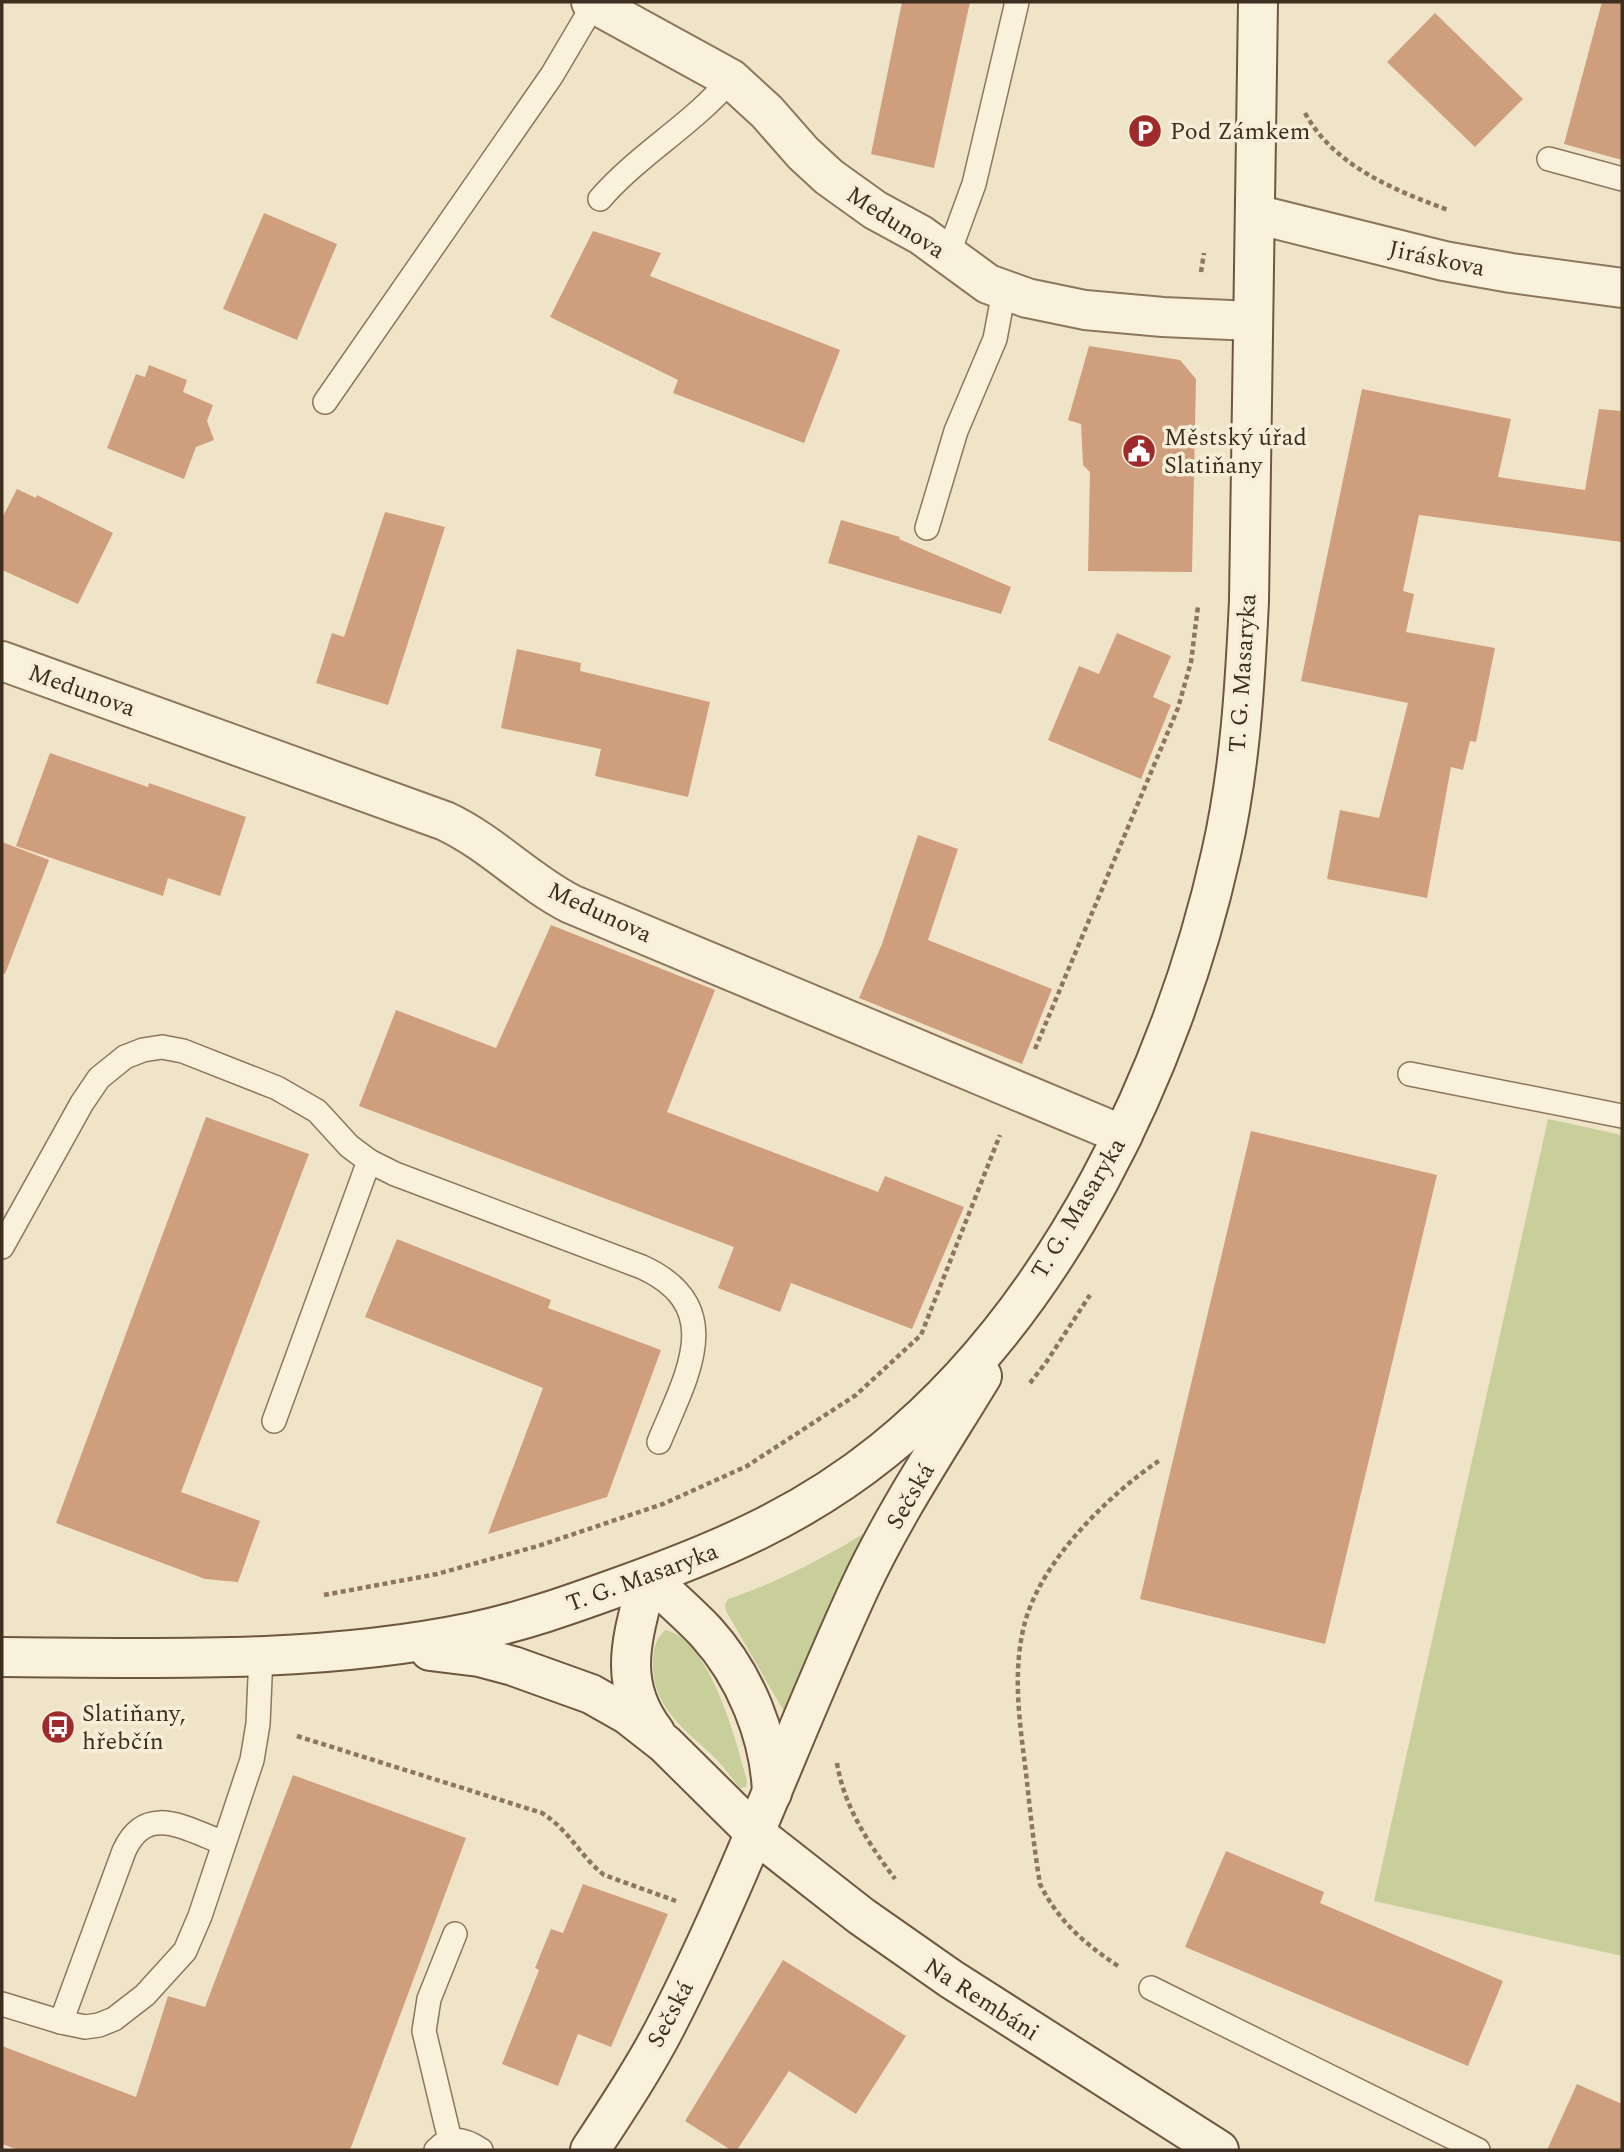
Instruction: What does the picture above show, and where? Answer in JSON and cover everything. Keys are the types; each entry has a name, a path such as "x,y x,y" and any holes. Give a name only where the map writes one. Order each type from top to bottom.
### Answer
{"street":[{"name":"T. G. Masaryka","path":"2,1657 150,1658 332,1652 413,1642 521,1621 710,1554 772,1525 829,1490 884,1450 946,1393 1017,1308 1080,1214 1144,1090 1182,993 1222,850 1242,708 1248,625 1258,2"},
{"name":"Medunova","path":"592,3 731,79 767,112 828,177 853,196 921,235 972,274 1004,291 1085,310 1253,321"},
{"name":"Jiráskova","path":"1255,214 1444,261 1622,288"},
{"name":"Medunova","path":"2,661 445,821 479,839 546,889 571,904 1122,1135"},
{"name":"Sečská","path":"590,2150 624,2099 666,2026 722,1908 841,1630 878,1551 1080,1214"},
{"path":"664,1744 643,1714 630,1679 632,1643 648,1577 706,1632 730,1664 761,1733 771,1772 772,1793"},
{"path":"332,1652 440,1651 480,1657 591,1694 628,1715 664,1744 755,1833"},
{"name":"Na Rembáni","path":"755,1833 910,1952 1219,2150"}],"lane":[{"path":"948,255 974,184 1017,2"},
{"path":"326,402 551,75 592,3"},
{"path":"600,200 632,167 706,107 731,79"},
{"path":"1549,159 1622,179"},
{"path":"927,528 956,431 995,340 1004,291"},
{"path":"2,1247 82,1103 99,1078 125,1057 144,1050 162,1047 183,1051 298,1098 317,1111 349,1146 369,1161 395,1174 642,1267 674,1285 693,1321 694,1339 686,1374 659,1442"},
{"path":"1409,1074 1622,1116"},
{"path":"274,1421 369,1161"},
{"path":"2,2004 61,2022 85,2027 99,2025 114,2019 145,1995 185,1951 252,1760 258,1724 261,1655"},
{"path":"61,2022 124,1851 136,1830 144,1825 164,1823 224,1843"},
{"path":"455,1934 429,1999 424,2031 443,2145 463,2140 481,2150"},
{"path":"1151,1988 1479,2150"}],"path":[{"path":"1302,107 1313,128 1342,156 1368,175 1394,190 1454,212"},
{"path":"1200,319 1200,276 1206,242"},
{"path":"324,1595 438,1574 538,1546 663,1504 747,1466 856,1395 921,1335 1017,1091 1178,708 1191,662 1199,596"},
{"path":"1151,1988 1096,1951 1066,1925 1049,1904 1040,1884 1017,1675 1024,1622 1051,1569 1109,1499 1136,1476 1160,1461"},
{"path":"258,1724 542,1813 567,1832 595,1868 604,1875 680,1902 685,1897 693,1896 722,1908"}],"green space":[{"path":"1548,1119 1622,1135 1622,1956 1374,1901"},
{"path":"873,1528 786,1715 726,1611 725,1604 728,1599 803,1568"},
{"path":"665,1630 681,1637 708,1671 736,1741 747,1780 746,1787 740,1788 716,1759 673,1718 658,1693 654,1680 653,1654 657,1641"}],"building":[{"path":"902,2 970,2 934,168 871,154"},
{"path":"1602,2 1622,2 1622,160 1564,144"},
{"path":"1435,13 1523,99 1475,147 1387,62"},
{"path":"264,213 337,244 297,340 223,309"},
{"path":"593,231 661,253 650,276 840,350 804,443 673,393 678,380 550,317"},
{"name":"Městský úřad Slatiňany","path":"1089,346 1180,360 1196,379 1192,572 1088,571 1090,472 1083,465 1081,424 1068,420"},
{"path":"149,365 187,380 183,392 213,405 207,421 214,440 196,447 184,479 107,448 136,374 145,377"},
{"path":"1362,389 1511,419 1498,477 1585,490 1599,409 1622,411 1622,542 1419,515 1403,591 1414,594 1406,632 1495,648 1476,742 1470,741 1463,770 1451,767 1427,898 1327,879 1340,810 1379,818 1408,703 1301,681"},
{"path":"17,489 36,498 37,495 113,533 78,604 2,570 2,518"},
{"path":"385,512 445,527 388,705 316,683 332,633 344,637"},
{"path":"841,520 900,537 899,539 1011,587 1001,614 828,563"},
{"path":"1117,633 1171,656 1153,697 1171,705 1141,779 1048,740 1079,666 1099,674"},
{"path":"517,649 581,663 580,671 710,702 688,797 595,776 601,749 501,728"},
{"path":"50,753 148,787 149,783 246,817 220,896 168,878 163,896 16,846"},
{"path":"918,835 958,849 928,940 1052,989 1022,1064 859,998 882,944"},
{"path":"2,842 49,860 5,974 2,973"},
{"path":"551,925 715,990 667,1112 878,1192 885,1176 964,1207 912,1329 791,1283 780,1312 718,1288 734,1247 359,1106 396,1010 496,1048"},
{"path":"206,1117 309,1154 181,1492 260,1521 238,1582 205,1579 56,1523"},
{"path":"1251,1131 1437,1175 1325,1644 1140,1599"},
{"path":"397,1239 551,1300 548,1308 661,1350 607,1497 488,1534 543,1388 365,1317"},
{"path":"293,1775 466,1838 350,2150 19,2150 2,2144 2,2046 136,2097 168,1996 205,2007"},
{"path":"1226,1851 1324,1892 1320,1903 1503,1981 1468,2066 1185,1947"},
{"path":"583,1884 668,1914 611,2047 578,2034 558,2086 502,2064 539,1970 535,1968 551,1929 563,1933"},
{"path":"783,1960 906,2036 856,2114 789,2071 737,2150 731,2150 685,2121"},
{"path":"1577,2084 1622,2104 1622,2150 1547,2150"}],"place":[{"name":"Pod Zámkem","path":"1145,131"},
{"name":"Městský úřad Slatiňany","path":"1139,451"},
{"name":"Slatiňany, hřebčín","path":"58,1727"}]}
